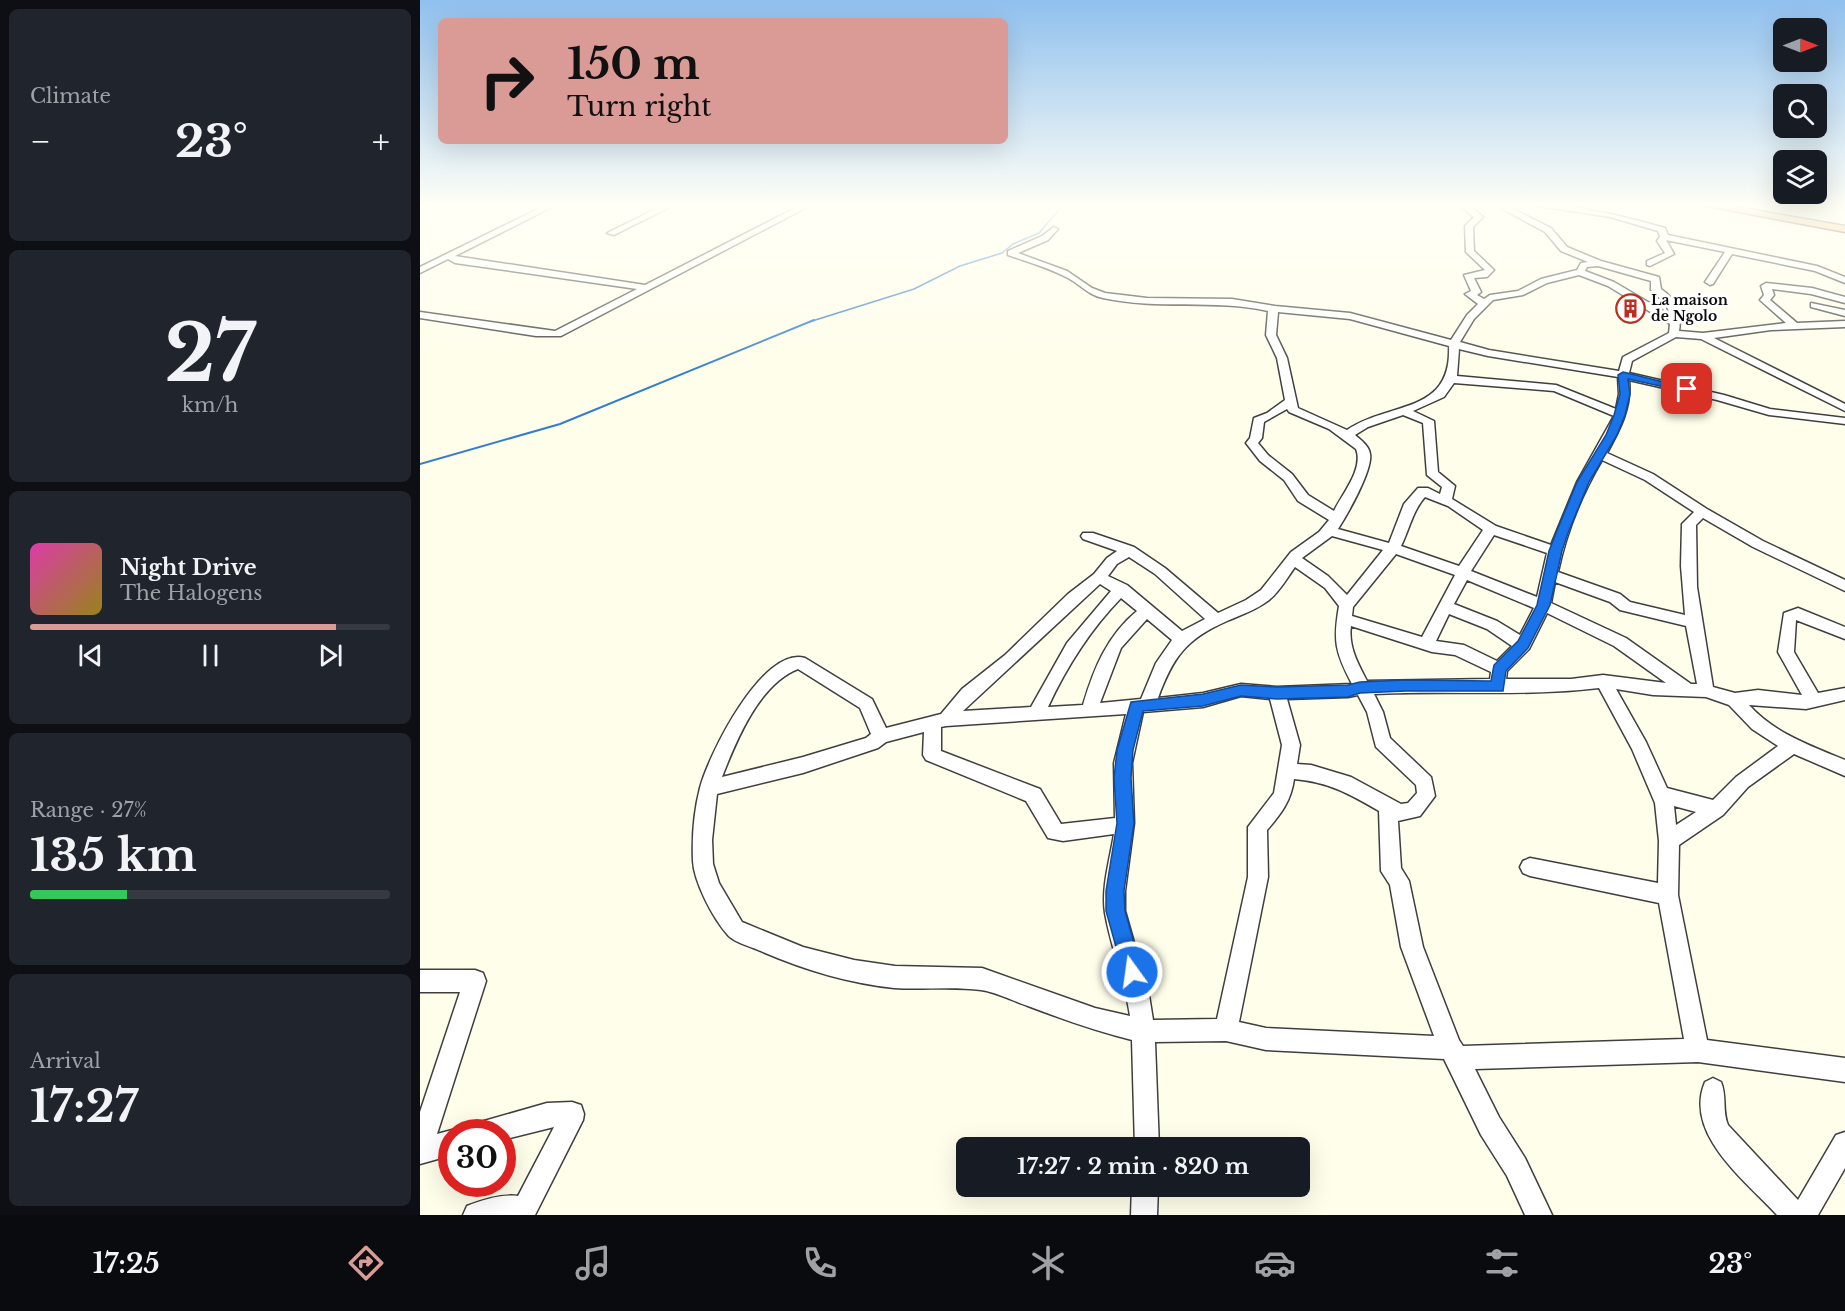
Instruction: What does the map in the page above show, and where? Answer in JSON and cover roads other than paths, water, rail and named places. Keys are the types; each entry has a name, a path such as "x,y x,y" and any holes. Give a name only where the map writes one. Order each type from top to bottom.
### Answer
{"street":[{"path":"420,270 439,261"},
{"path":"460,261 648,288"},
{"path":"420,315 536,333 557,334 700,261"},
{"path":"1034,261 1074,277 1084,288 1108,296 1207,301 1350,316 1488,353 1623,375 1720,397 1769,412 1845,421"},
{"path":"1480,261 1490,270 1484,275 1468,275 1476,292 1470,294 1485,304"},
{"path":"1592,261 1655,274 1660,291 1674,308 1675,328"},
{"path":"1650,263 1655,261"},
{"path":"1710,282 1723,261"},
{"path":"1774,261 1817,269 1845,280"},
{"path":"1580,272 1584,265 1598,263"},
{"path":"1348,435 1364,424 1381,420 1440,395 1451,379 1455,360 1454,343 1470,317 1490,298 1520,293 1544,281 1580,272 1611,285 1675,328 1703,336 1845,408"},
{"path":"1796,327 1765,300 1769,295 1766,286 1812,291 1845,300"},
{"path":"1814,305 1845,314"},
{"path":"1123,834 1123,763 1142,705 1160,668 1183,640 1216,620 1263,597 1293,559 1333,525 1356,484 1362,464 1364,453 1360,445 1348,435 1304,413 1293,410 1289,402 1290,395 1282,358 1271,335 1271,310 1274,309"},
{"path":"1703,336 1771,327 1845,324"},
{"path":"1497,687 1499,669 1523,645 1543,605 1555,551 1583,482 1620,415 1625,394 1623,375 1627,359 1675,328"},
{"path":"1451,379 1556,388 1620,415"},
{"path":"1289,402 1271,415 1258,420 1256,438 1252,443 1264,458 1288,477 1303,498 1333,525 1464,572 1599,629 1685,688"},
{"path":"1406,410 1428,421 1434,451 1430,467 1434,476 1449,486 1444,501"},
{"path":"1600,454 1650,477 1702,512 1758,544 1845,586"},
{"path":"1346,612 1393,548 1405,524 1411,504 1423,491 1491,529 1555,551"},
{"path":"1702,512 1689,524 1687,540 1695,627 1706,691"},
{"path":"1427,642 1475,550 1491,529"},
{"path":"1088,536 1130,550 1160,571 1216,620"},
{"path":"1130,550 1112,561 1099,577 1073,598 1011,659 939,721 932,756 1034,795 1046,813 1054,832 1123,826 1115,891 1116,911 1138,995 1143,1031 1147,1137"},
{"path":"1286,771 1311,773 1345,782 1399,813 1413,810 1426,796 1427,785 1407,763 1382,742 1375,712 1369,697 1360,688 1343,644 1346,612 1340,593 1293,559"},
{"path":"1549,574 1615,598 1625,606 1684,620 1695,627"},
{"path":"1099,577 1122,589 1146,612 1183,640"},
{"path":"1036,715 1059,665 1072,644 1122,589"},
{"path":"1447,607 1492,625 1523,645"},
{"path":"1089,711 1110,650 1133,622 1146,612"},
{"path":"1346,612 1421,643 1427,642 1432,646 1458,649 1499,669"},
{"path":"1814,701 1786,652 1789,617 1798,613 1845,633"},
{"path":"881,736 866,704 803,664 794,662 768,681 750,703 728,740 709,788 702,840 703,864 710,887 735,929 803,958 834,966 895,977 982,979 1095,1019 1143,1031 1226,1030 1266,1039 1454,1053 1698,1050 1845,1070"},
{"path":"1603,681 1640,747 1662,795 1669,841 1668,895 1698,1050"},
{"path":"709,788 803,765 872,743 881,736 939,721 1089,711 1203,700 1241,690 1277,693 1449,685 1497,687 1571,685 1603,681 1653,689 1685,688 1706,691 1735,700 1758,697 1814,701 1845,694"},
{"path":"1226,1030 1258,877 1257,827 1278,804 1286,771 1290,739 1277,693"},
{"path":"1735,700 1755,723 1792,746 1845,768"},
{"path":"1669,841 1716,809 1742,782 1792,746"},
{"path":"1662,795 1716,809"},
{"path":"1388,807 1391,871 1399,881 1413,947 1454,1053 1490,1126 1516,1167 1539,1215"},
{"path":"1530,867 1668,895"},
{"path":"420,981 475,981 420,1150"},
{"path":"1713,1090 1713,1119 1719,1134 1794,1215"},
{"path":"516,1124 547,1115 572,1114 522,1215"},
{"path":"1804,1215 1845,1144"},
{"path":"420,1150 438,1146"},
{"path":"1144,1215 1145,1197"},
{"path":"476,1215 509,1208 520,1209 522,1215"}],"waterway":[{"path":"809,322 914,289 960,266 977,261"},
{"path":"809,322 814,320"},
{"path":"420,464 560,424 809,322"}],"place":[{"name":"La maison de Ngolo","path":"1630,308"}]}
